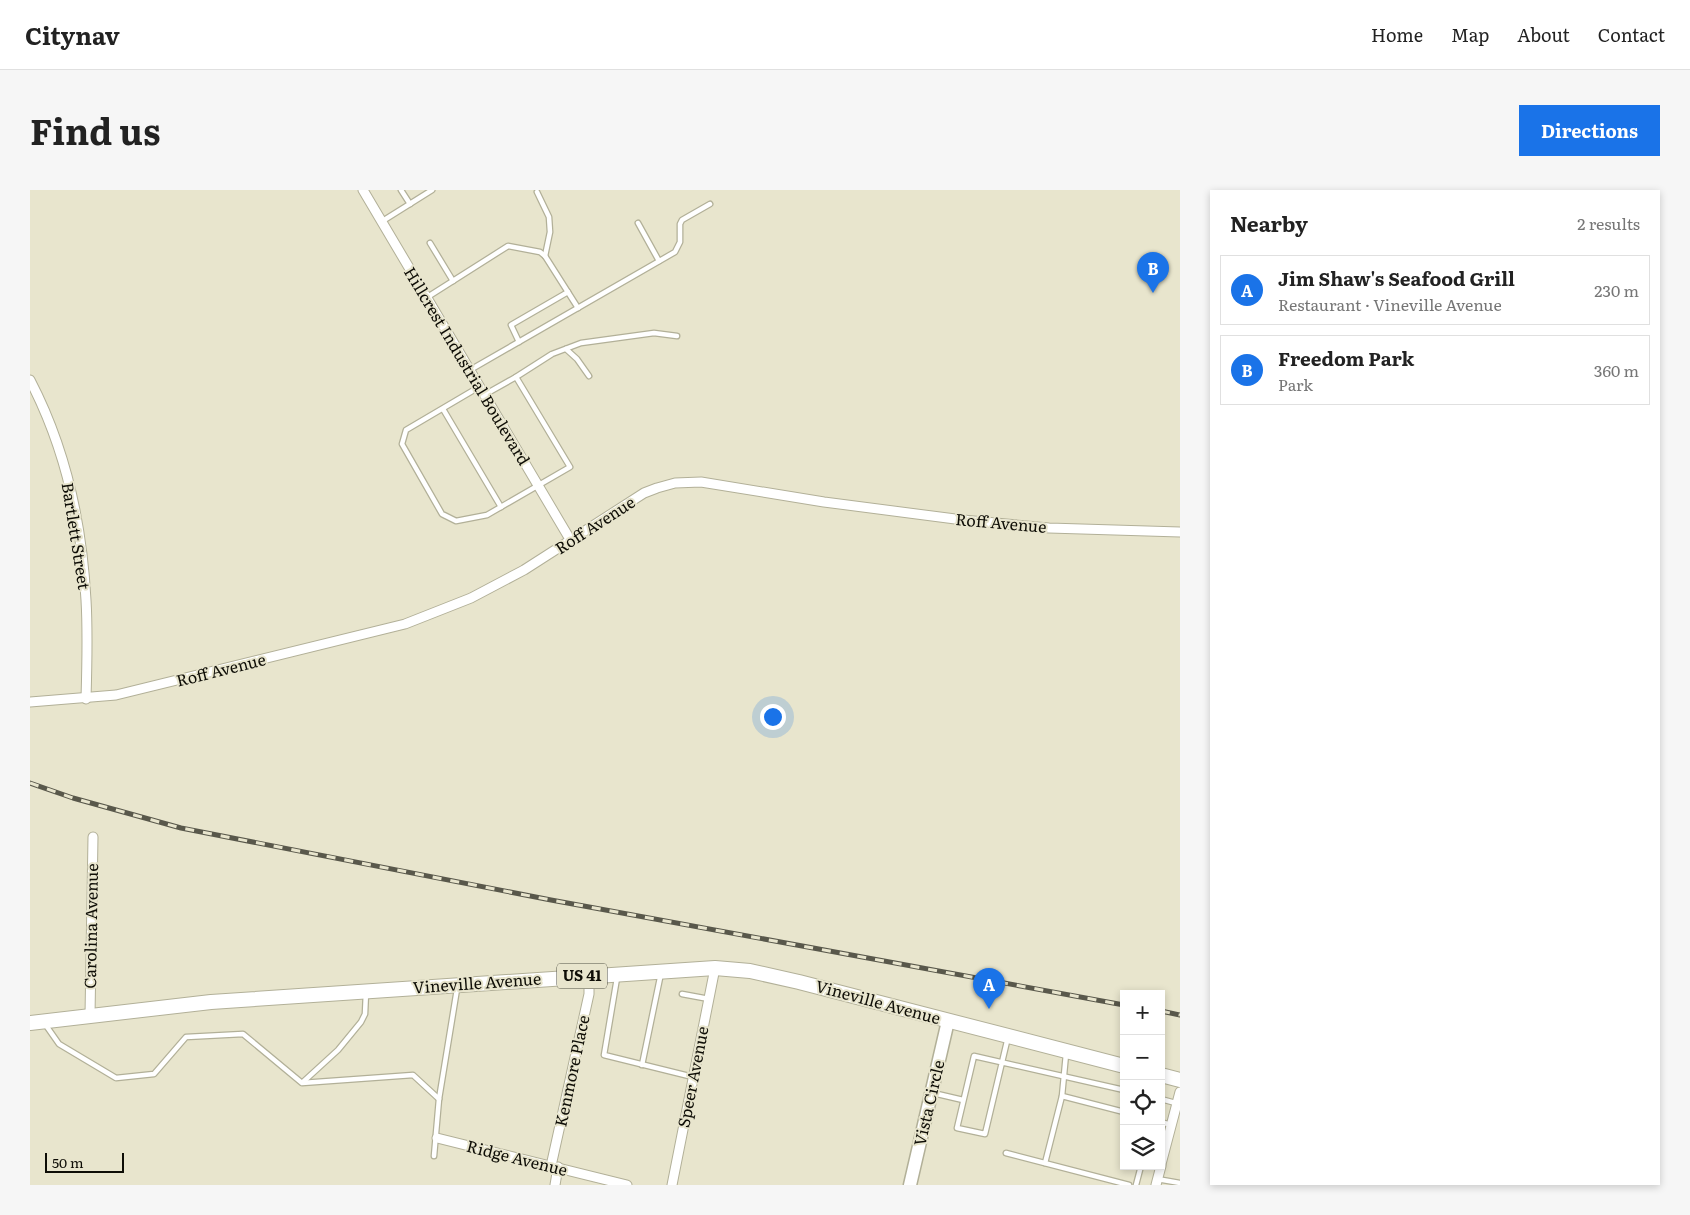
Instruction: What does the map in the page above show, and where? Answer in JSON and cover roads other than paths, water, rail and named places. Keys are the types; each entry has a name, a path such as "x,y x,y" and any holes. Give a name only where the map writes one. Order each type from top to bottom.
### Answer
{"main road":[{"name":"Vineville Avenue","path":"36,1022 211,1002 715,968 760,973 1120,1065"},
{"path":"1165,1076 1180,1080"}],"street":[{"name":"Hillcrest Industrial Boulevard","path":"363,190 571,541"},
{"name":"Bartlett Street","path":"30,380 56,442 74,502 86,599 86,699"},
{"name":"Roff Avenue","path":"30,702 116,696 405,624 470,598 524,570 644,493 675,483 701,482 824,502 963,520 1049,528 1180,532"},
{"name":"Carolina Avenue","path":"90,1015 93,837"},
{"name":"Speer Avenue","path":"672,1185 715,968"},
{"name":"Kenmore Place","path":"555,1185 554,1166 589,994 589,976"},
{"name":"Vista Circle","path":"910,1185 948,1021"},
{"path":"1165,1149 1179,1104 1180,1092"},
{"name":"Ridge Avenue","path":"437,1138 627,1185"},
{"path":"1156,1182 1160,1170"}],"lane":[{"path":"402,190 410,204"},
{"path":"381,222 432,190"},
{"path":"537,192 549,217 550,232 545,256"},
{"path":"470,370 675,252 680,242 680,224 682,220 710,204"},
{"path":"638,223 659,261"},
{"path":"430,243 453,281"},
{"path":"426,298 508,246 540,252 545,256 578,308"},
{"path":"519,342 511,325 568,292"},
{"path":"516,377 570,467 487,515 456,520 442,514 402,444 406,430 443,408 516,377 552,354 581,343 654,333 677,336"},
{"path":"566,349 577,359 589,376"},
{"path":"443,408 501,507"},
{"path":"642,1065 661,972"},
{"path":"618,974 604,1055 693,1078"},
{"path":"434,1156 440,1099 457,985"},
{"path":"302,1083 338,1050 361,1022 366,1014 366,991"},
{"path":"682,994 709,999"},
{"path":"36,1022 59,1044 116,1078 154,1074 186,1037 243,1034 302,1083 413,1075 440,1099"},
{"path":"1008,1036 1002,1061 985,1134 957,1128 974,1056 1002,1061 1120,1089"},
{"path":"1045,1163 1062,1096 1067,1051"},
{"path":"932,1093 963,1100"},
{"path":"1062,1096 1120,1111"},
{"path":"1165,1100 1179,1104"},
{"path":"1165,1123 1171,1125"},
{"path":"1006,1153 1129,1185"},
{"path":"1136,1185 1140,1170"},
{"path":"1156,1182 1180,1183"}],"railway":[{"path":"30,783 73,798 181,828 551,900 1120,1004"},
{"path":"1165,1012 1180,1015"}],"place":[{"name":"Freedom Park","path":"1153,293"},
{"name":"Jim Shaw's Seafood Grill","path":"989,1009"}]}
